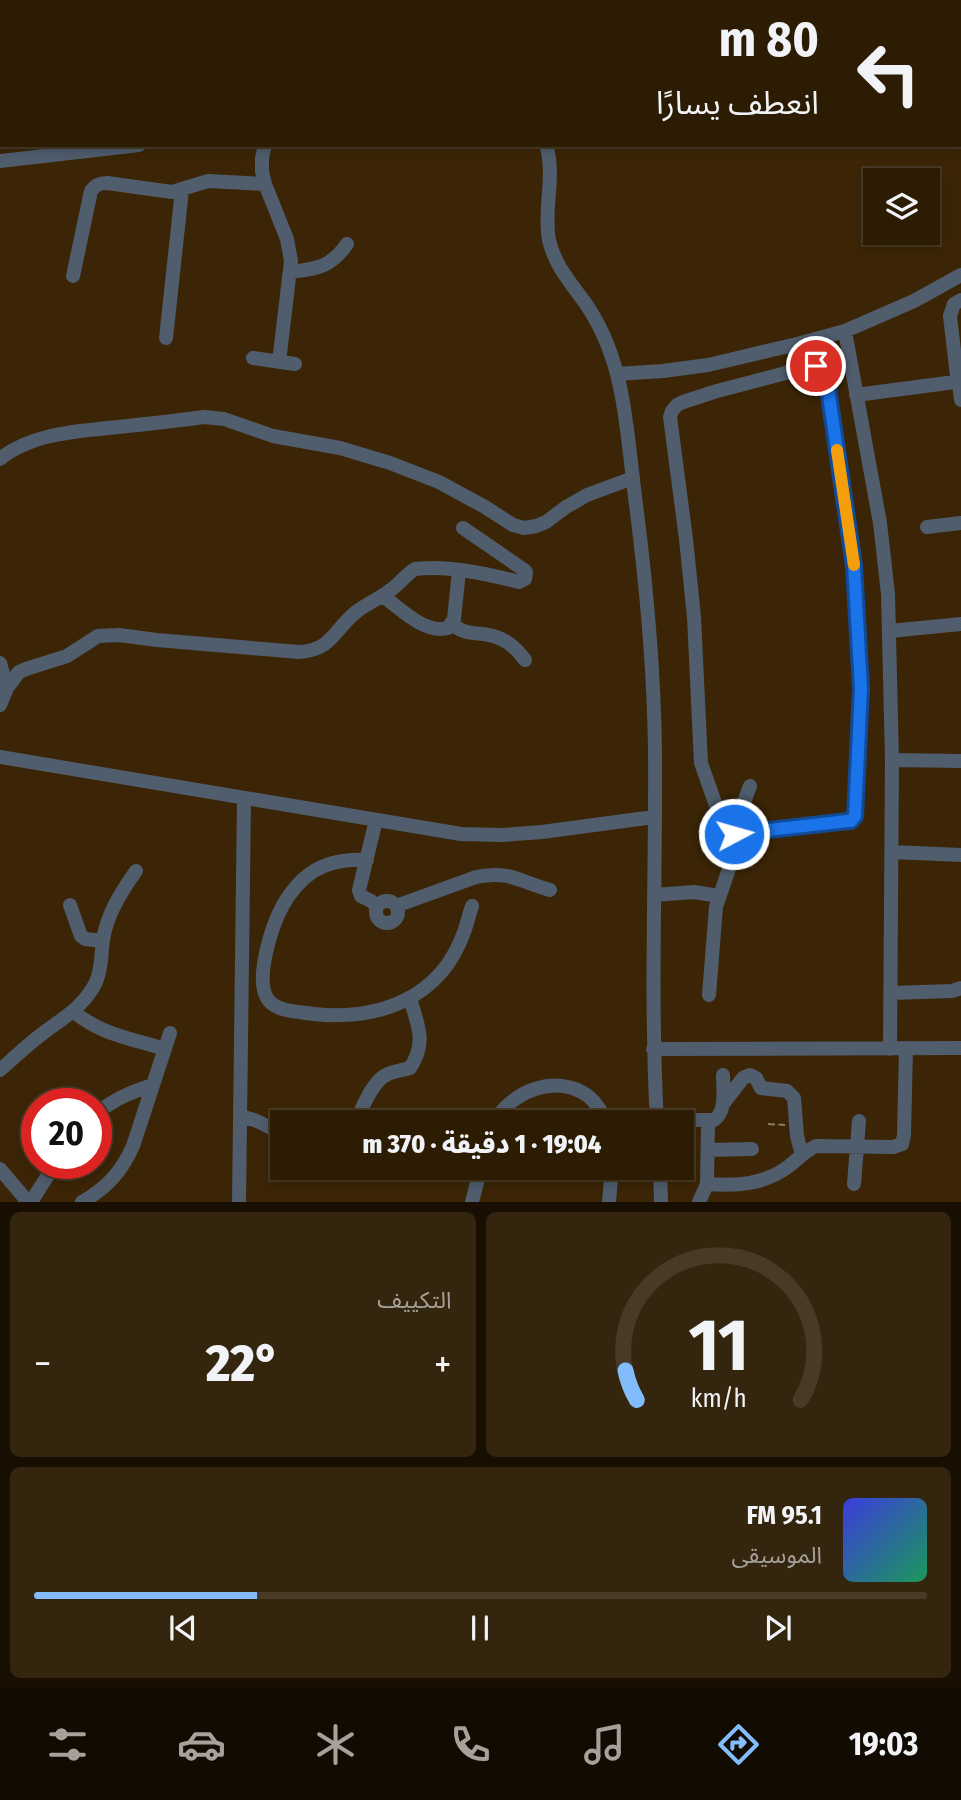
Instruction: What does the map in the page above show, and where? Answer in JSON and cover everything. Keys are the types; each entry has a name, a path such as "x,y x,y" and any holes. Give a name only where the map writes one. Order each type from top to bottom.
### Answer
{"street":[{"path":"0,160 120,147"},
{"path":"265,147 262,171 265,184 291,250 292,261 279,362"},
{"path":"547,147 551,174 547,218 550,241 557,262 598,325 610,349 617,374 642,552 650,632 655,752 653,1049 656,1110"},
{"path":"73,276 91,191 100,183 162,192 182,190 208,181 265,184"},
{"path":"166,338 182,190"},
{"path":"290,272 326,265 338,257 348,244"},
{"path":"617,374 708,365 845,331 914,301 961,275"},
{"path":"961,300 954,304 950,316 961,400"},
{"path":"845,331 881,535 888,594 892,761 890,1048"},
{"path":"253,358 295,364"},
{"path":"732,851 701,763 694,617 670,417 677,405 691,399 816,366 823,368 826,375 854,566 861,689 855,816 851,821 734,834"},
{"path":"856,395 958,380"},
{"path":"0,459 37,441 73,432 204,417 224,419 273,436 340,448 390,463 439,482 513,525 524,528 547,522 587,495 633,478"},
{"path":"927,527 961,523"},
{"path":"0,705 7,688 15,677 26,669 66,656 98,636 108,634 286,651 312,651 324,646 357,612 383,596 415,569 490,574 522,581 526,576 524,570 463,528"},
{"path":"383,596 411,617 428,626 443,629 452,624 455,614 459,571"},
{"path":"452,624 465,633 497,637 508,642 525,660"},
{"path":"890,631 961,624"},
{"path":"0,663 7,688"},
{"path":"0,757 461,834 542,832 654,817"},
{"path":"892,761 961,761"},
{"path":"709,995 713,920 728,874 738,818 750,786"},
{"path":"240,1202 244,798"},
{"path":"376,820 360,893 377,907 386,901 396,906 490,874 515,876 550,890"},
{"path":"892,852 961,855"},
{"path":"367,860 352,859 331,863 311,873 295,887 283,906 273,929 263,980 264,992 270,1002 279,1008 317,1014 362,1014 384,1010 410,999 433,981 451,959 464,934 472,906"},
{"path":"0,1070 87,997 97,980 107,922 124,887 136,871"},
{"path":"654,895 694,892 719,896"},
{"path":"70,905 81,936 103,941"},
{"path":"891,993 952,991 961,988"},
{"path":"362,1110 373,1089 384,1076 410,1068 418,1056 421,1040 410,999"},
{"path":"73,1011 97,1028 165,1049"},
{"path":"82,1202 104,1188 126,1162 170,1033"},
{"path":"708,1184 734,1186 763,1181 777,1175 816,1146 898,1147 904,1140 906,1048"},
{"path":"653,1049 961,1048"},
{"path":"694,1121 714,1120 723,1110 723,1075"},
{"path":"723,1104 743,1078 750,1075 761,1087 791,1094 796,1103 796,1126 802,1155"},
{"path":"112,1101 127,1093 153,1085"},
{"path":"502,1110 514,1099 540,1087 558,1086 587,1096 601,1110"},
{"path":"240,1117 249,1117 270,1128"},
{"path":"699,1202 708,1184 708,1121"},
{"path":"854,1184 859,1121"},
{"path":"708,1150 751,1149"},
{"path":"0,1169 29,1202 45,1179"},
{"path":"472,1202 478,1180"},
{"path":"609,1202 611,1180"},
{"path":"660,1180 661,1202"}],"path":[{"path":"768,1124 796,1126"}],"slow traffic":[{"path":"837,450 854,565"}],"route":[{"path":"734,834 851,821 855,816 861,689 854,566 826,375 823,368 816,366"}]}
